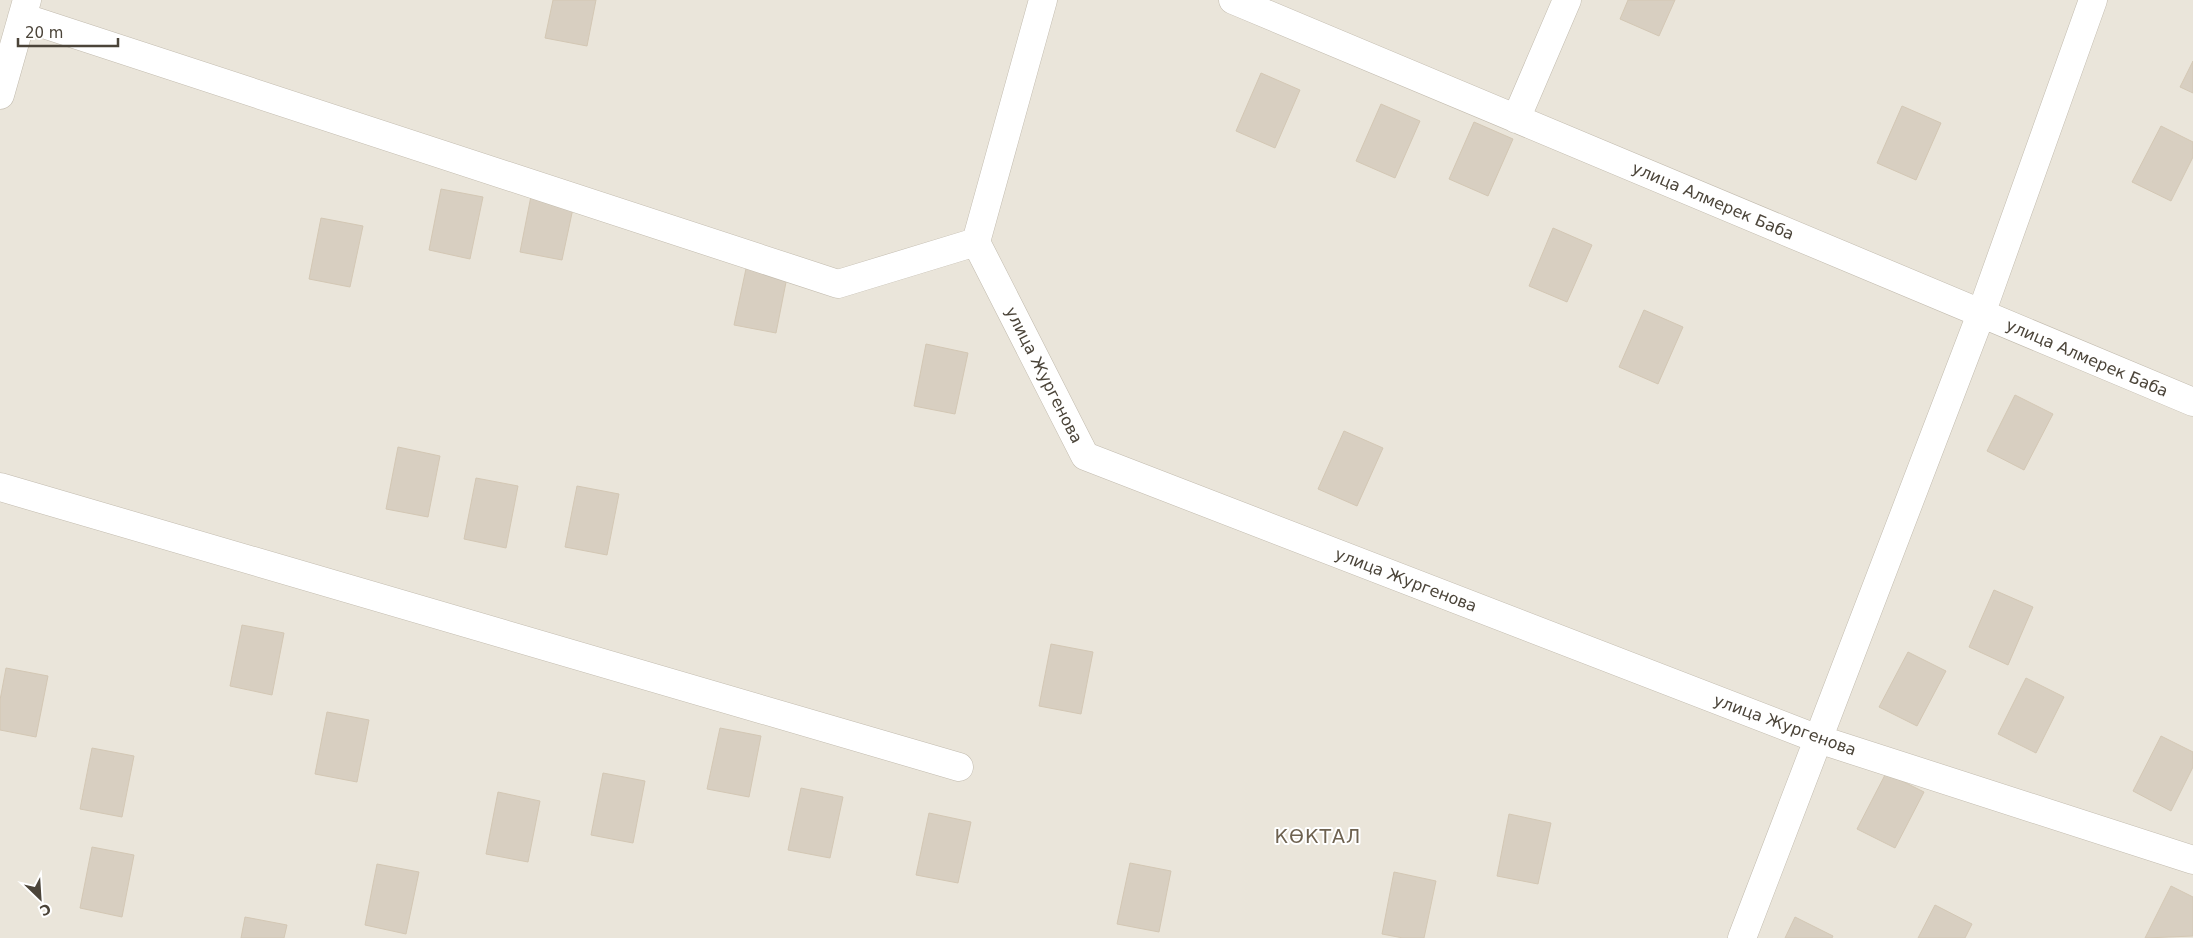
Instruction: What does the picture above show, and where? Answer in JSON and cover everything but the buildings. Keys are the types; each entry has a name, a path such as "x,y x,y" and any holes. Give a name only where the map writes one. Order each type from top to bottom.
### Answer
{"street":[{"path":"0,95 25,8 838,284 976,242 1043,0"},
{"name":"улица Алмерек Баба","path":"1233,0 2193,402"},
{"path":"1516,119 1567,0"},
{"path":"1742,938 1981,314 2093,0"},
{"name":"улица Жургенова","path":"976,242 1085,456 1818,739 2193,860"},
{"path":"0,487 959,767"}],"shaded area":[{"path":"0,0 2193,0 2193,938 0,938"}],"district":[{"name":"КӨКТАЛ","path":"1318,836"}]}
